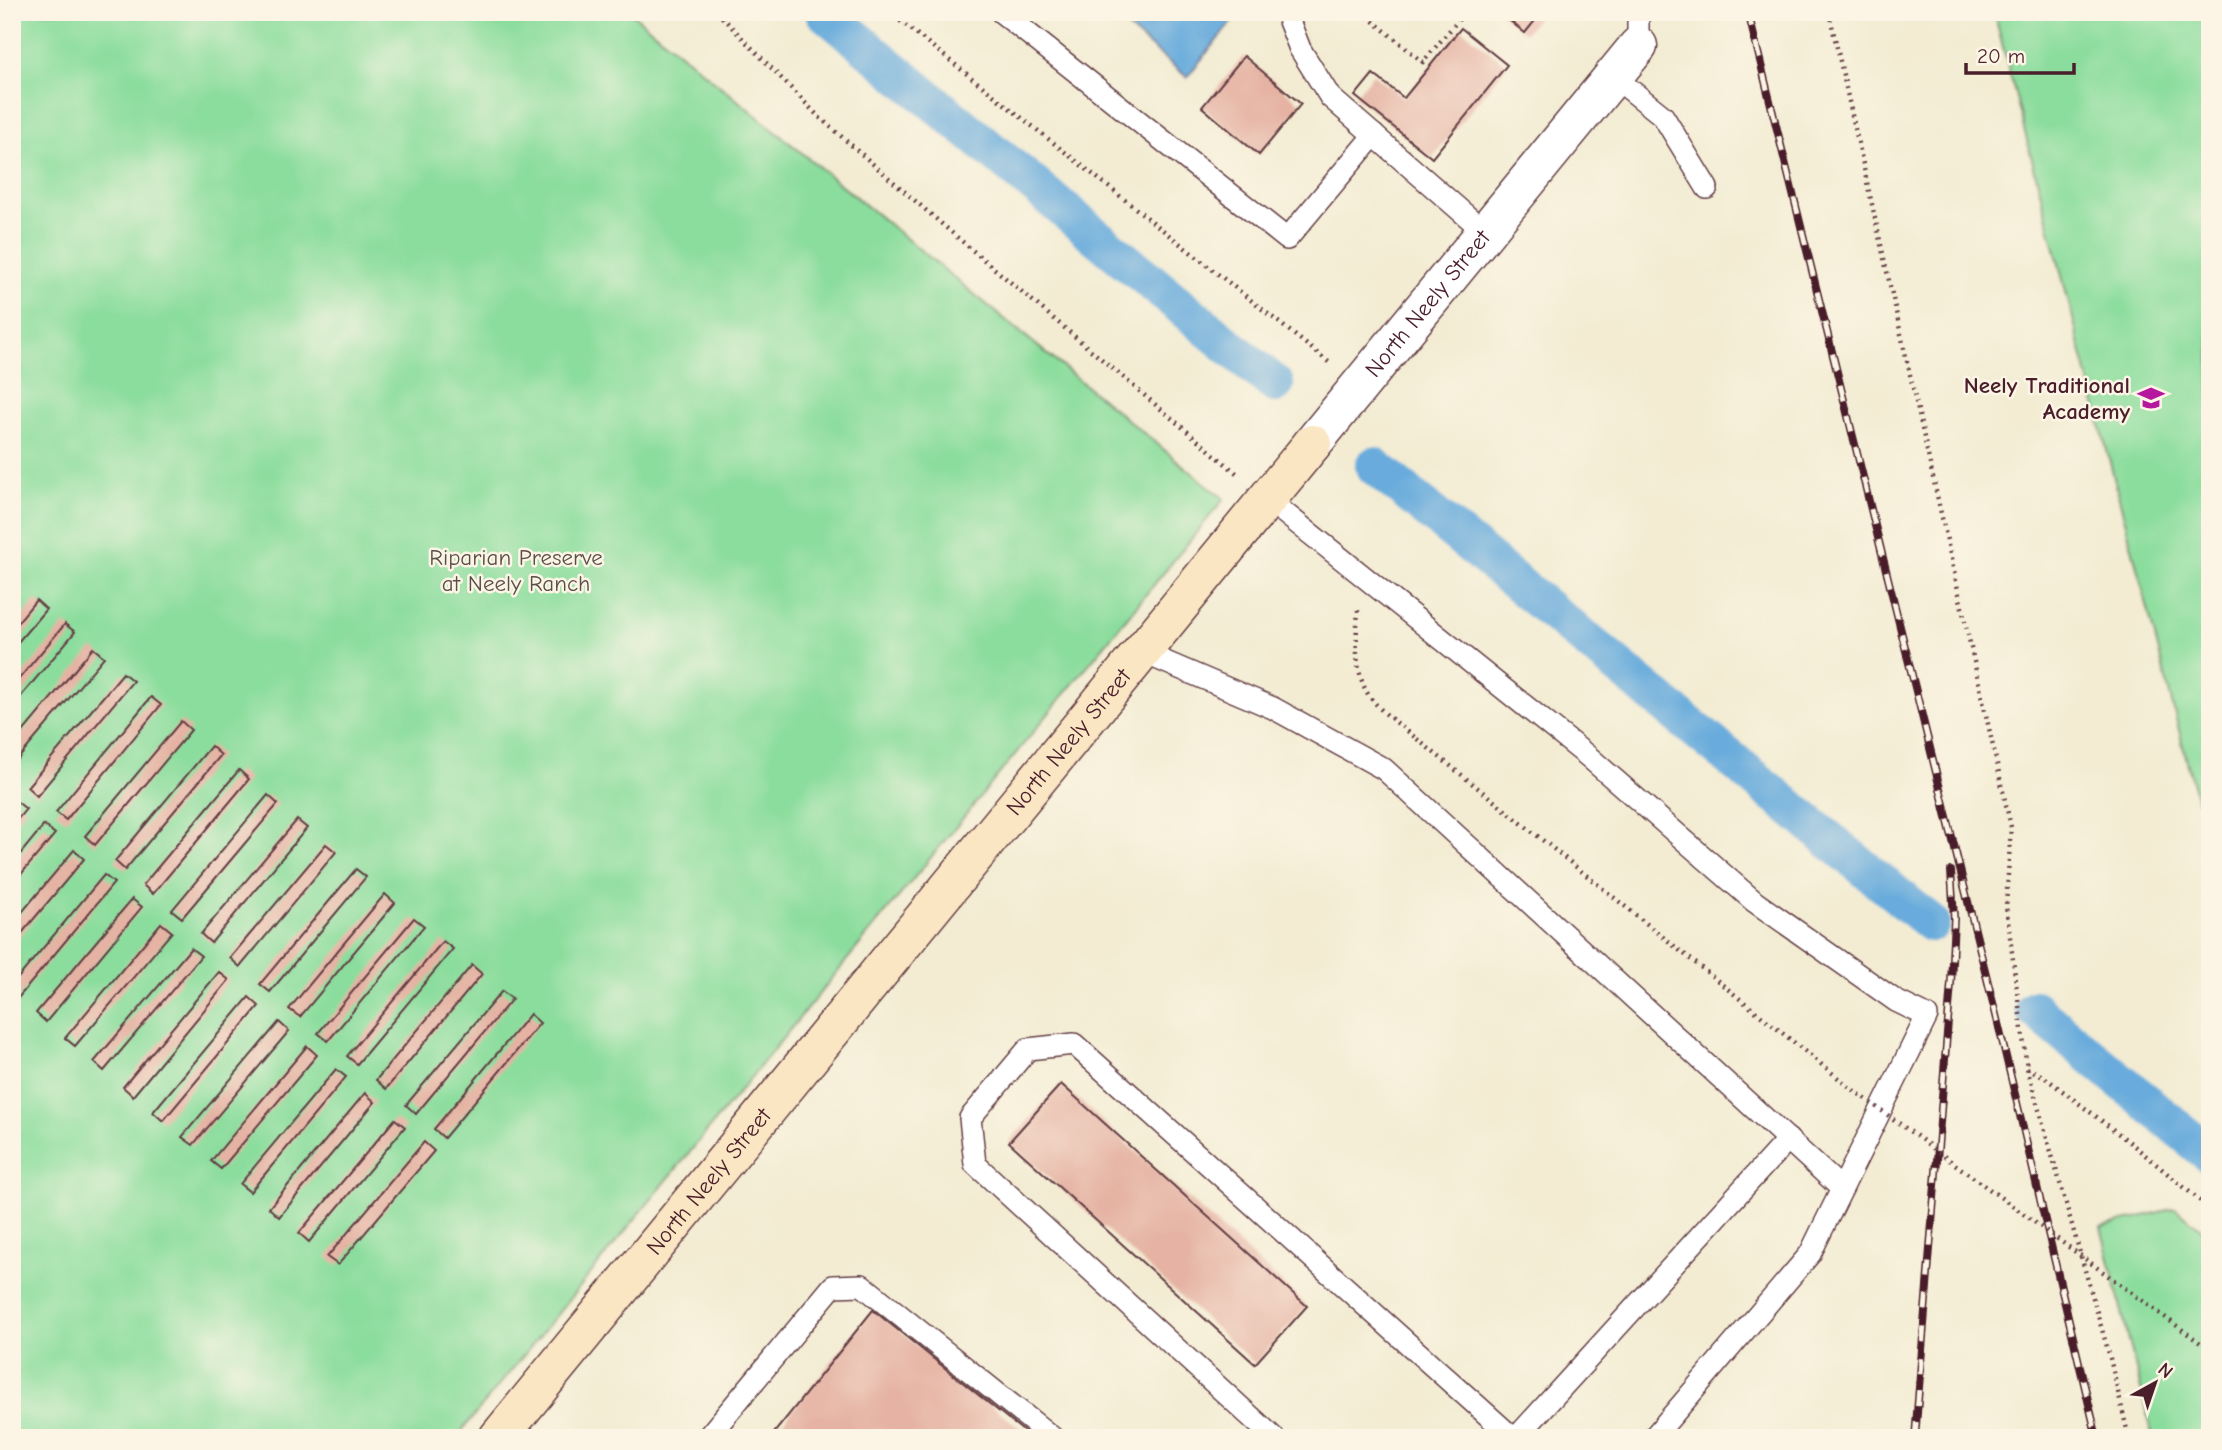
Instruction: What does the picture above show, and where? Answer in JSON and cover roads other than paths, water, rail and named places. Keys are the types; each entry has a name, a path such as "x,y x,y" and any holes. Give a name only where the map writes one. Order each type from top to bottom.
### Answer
{"street":[{"name":"North Neely Street","path":"498,1438 1613,76 1638,29"}],"lane":[{"path":"1001,12 1287,239 1374,135"},
{"path":"1294,12 1289,21 1300,49 1330,97 1485,232"},
{"path":"1613,76 1663,116 1707,188"},
{"path":"1267,499 1590,758 1755,902 1896,1001 1927,1016 1810,1254 1653,1438"},
{"path":"1142,652 1273,708 1384,769 1842,1188"},
{"path":"1266,1435 975,1164 970,1118 1028,1049 1074,1044 1515,1438 1788,1139"},
{"path":"707,1438 833,1286 862,1285 1053,1438"}],"water":[{"path":"1109,12 1240,12 1187,77"}],"waterway":[{"path":"824,12 1275,384"},
{"path":"1374,466 1931,923"},
{"path":"2034,1009 2210,1155"}],"railway":[{"path":"1748,12 1997,1019 2097,1438"},
{"path":"1915,1438 1951,983 1954,918 1951,871"}],"place":[{"name":"Neely Traditional Academy","path":"2151,398"}],"park label":[{"name":"Riparian Preserve at Neely Ranch","path":"516,570"}]}
